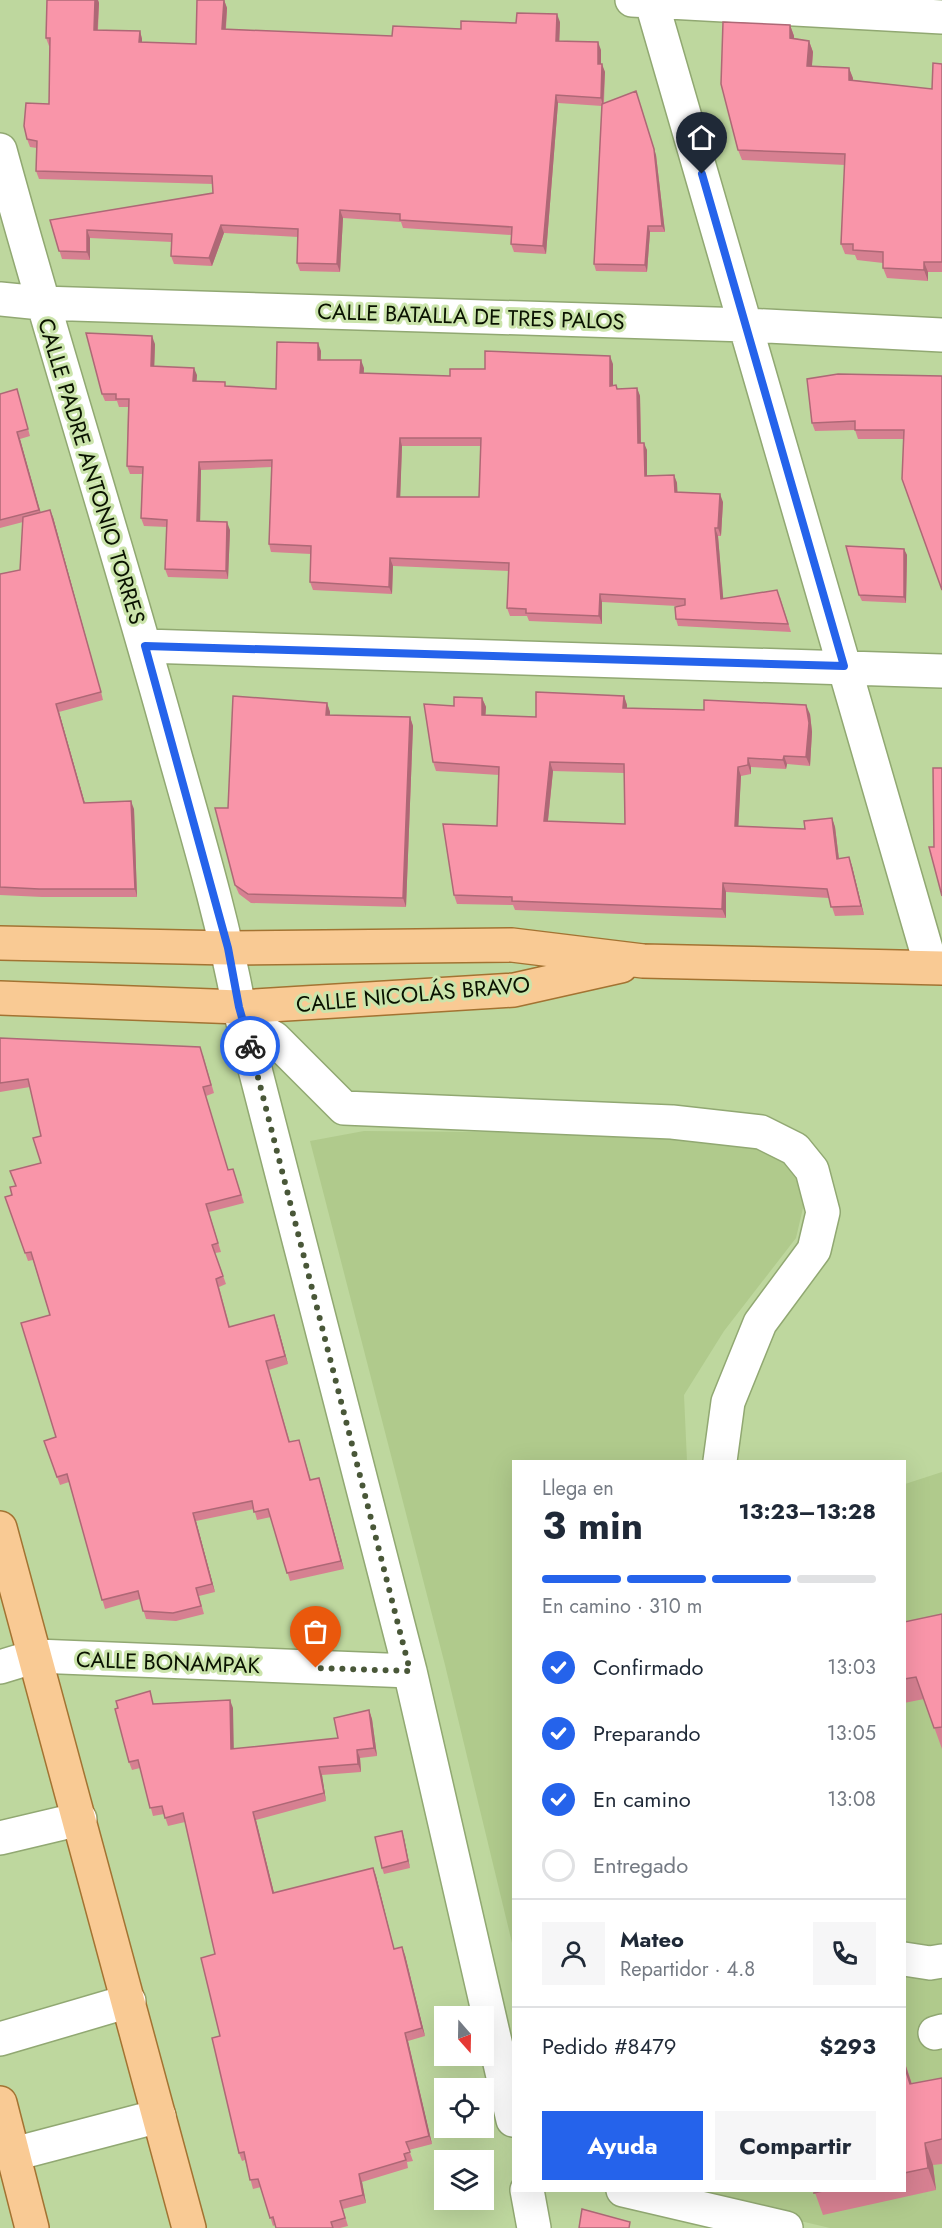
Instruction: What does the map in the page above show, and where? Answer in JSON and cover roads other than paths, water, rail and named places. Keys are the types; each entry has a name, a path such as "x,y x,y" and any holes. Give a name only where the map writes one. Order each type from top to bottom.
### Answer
{"main road":[{"name":"CALLE NICOLÁS BRAVO","path":"0,943 228,948 512,945 643,961 937,967"},
{"name":"CALLE NICOLÁS BRAVO","path":"0,998 241,1013 514,990 643,961"},
{"path":"0,1528 189,2228"},
{"path":"0,2103 32,2228"}],"street":[{"path":"937,967 844,666 746,325 645,0 942,17"},
{"name":"CALLE PADRE ANTONIO TORRES","path":"0,150 41,303 145,646 228,948 241,1013 410,1671 512,2116"},
{"name":"CALLE BATALLA DE TRES PALOS","path":"0,299 41,303 746,325 942,335"},
{"path":"145,646 942,670"},
{"path":"241,1013 274,1038 344,1108 672,1122 761,1132 795,1149 812,1170 823,1212 814,1250 760,1323 728,1402 720,1460"},
{"name":"CALLE BONAMPAK","path":"0,1667 36,1656 410,1671"},
{"path":"0,1838 80,1819"},
{"path":"906,1959 930,1964 942,1961"},
{"path":"0,2038 129,2001"},
{"path":"14,2154 159,2116"},
{"path":"527,2192 534,2228"},
{"path":"632,2192 786,2228"}]}
